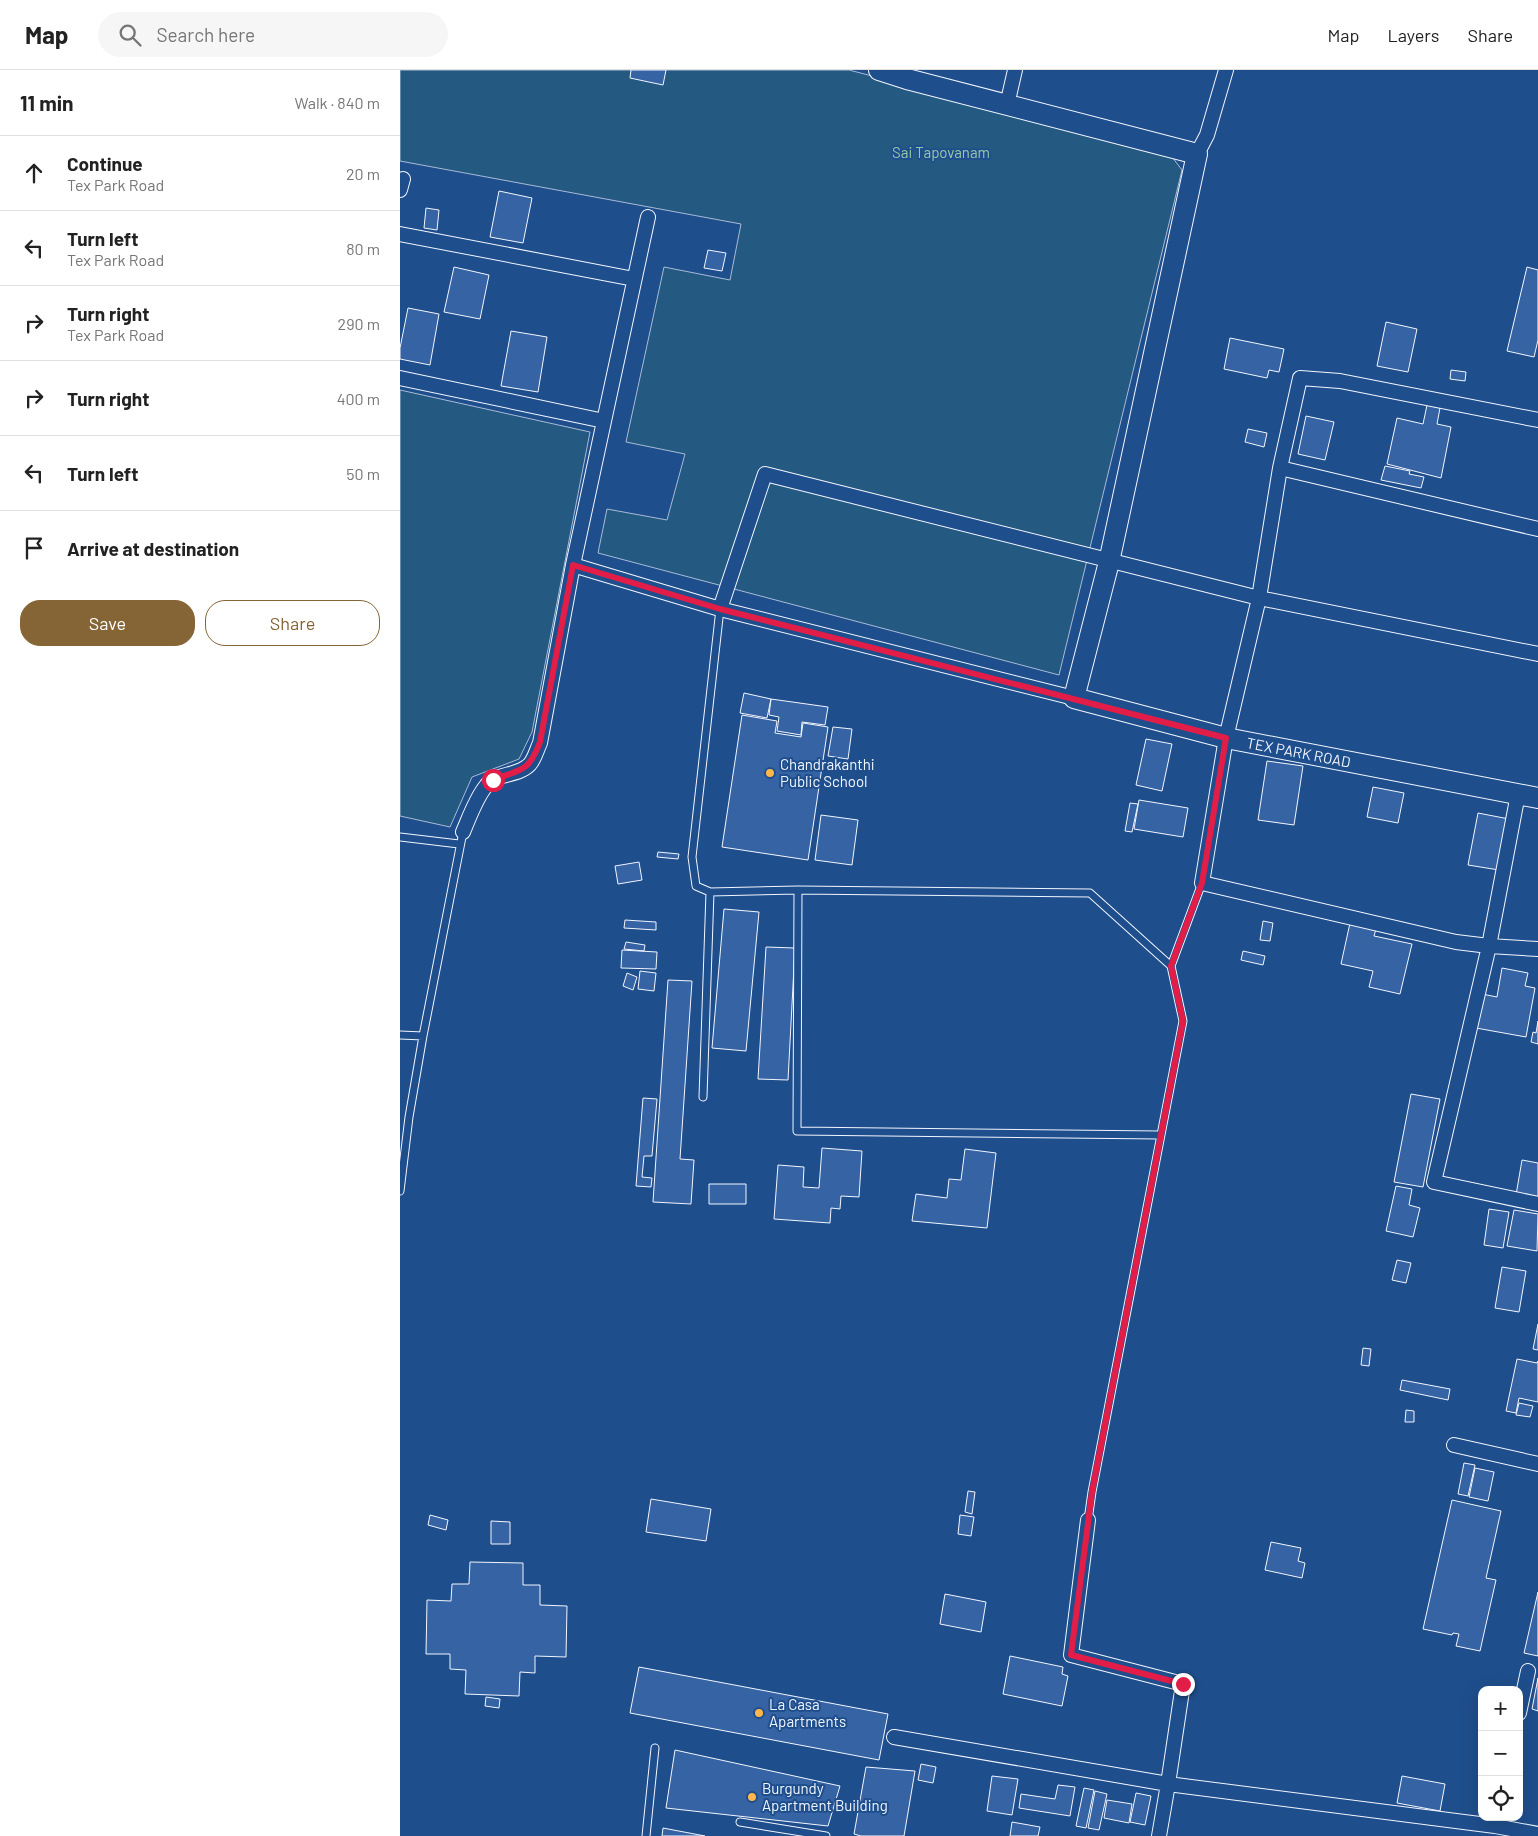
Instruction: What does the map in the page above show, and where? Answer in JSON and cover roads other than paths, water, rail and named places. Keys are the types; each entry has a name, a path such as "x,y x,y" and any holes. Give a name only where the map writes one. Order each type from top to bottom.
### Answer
{"street":[{"path":"879,70 1196,154"},
{"path":"1007,105 1015,70"},
{"path":"1074,698 1109,562 1196,154 1207,136 1226,70"},
{"path":"461,838 486,786 493,780 523,770 530,763 540,742 573,565 648,217"},
{"path":"400,234 634,279"},
{"path":"400,378 604,421"},
{"path":"1538,420 1340,381 1300,378 1280,468 1258,598 1226,738 1202,883 1456,942 1538,949"},
{"path":"1280,468 1538,528"},
{"path":"720,609 765,474 1258,598 1538,654"},
{"name":"TEX PARK ROAD","path":"573,565 720,609 1226,738 1538,798"},
{"path":"1518,794 1489,946 1434,1182 1538,1204"},
{"path":"1454,1445 1538,1464"},
{"path":"1088,1520 1071,1655 1183,1684 1159,1836"},
{"path":"1523,1694 1528,1671"},
{"path":"894,1737 1168,1784 1496,1822 1538,1834"}],"lane":[{"path":"720,609 692,857 696,886 710,892 798,890 1090,893 1171,966"},
{"path":"400,837 461,838 409,1116 400,1191"},
{"path":"1088,1520 1183,1021 1171,966 1202,883"},
{"path":"798,890 797,1131 1160,1135"},
{"path":"703,1097 710,892"},
{"path":"400,1035 423,1036"},
{"path":"646,1836 655,1748"},
{"path":"740,1822 826,1836"}],"place":[{"name":"Chandrakanthi Public School","path":"770,773"},
{"name":"La Casa Apartments","path":"759,1713"},
{"name":"Burgundy Apartment Building","path":"752,1797"}],"park label":[{"name":"Sai Tapovanam","path":"941,152"}]}
